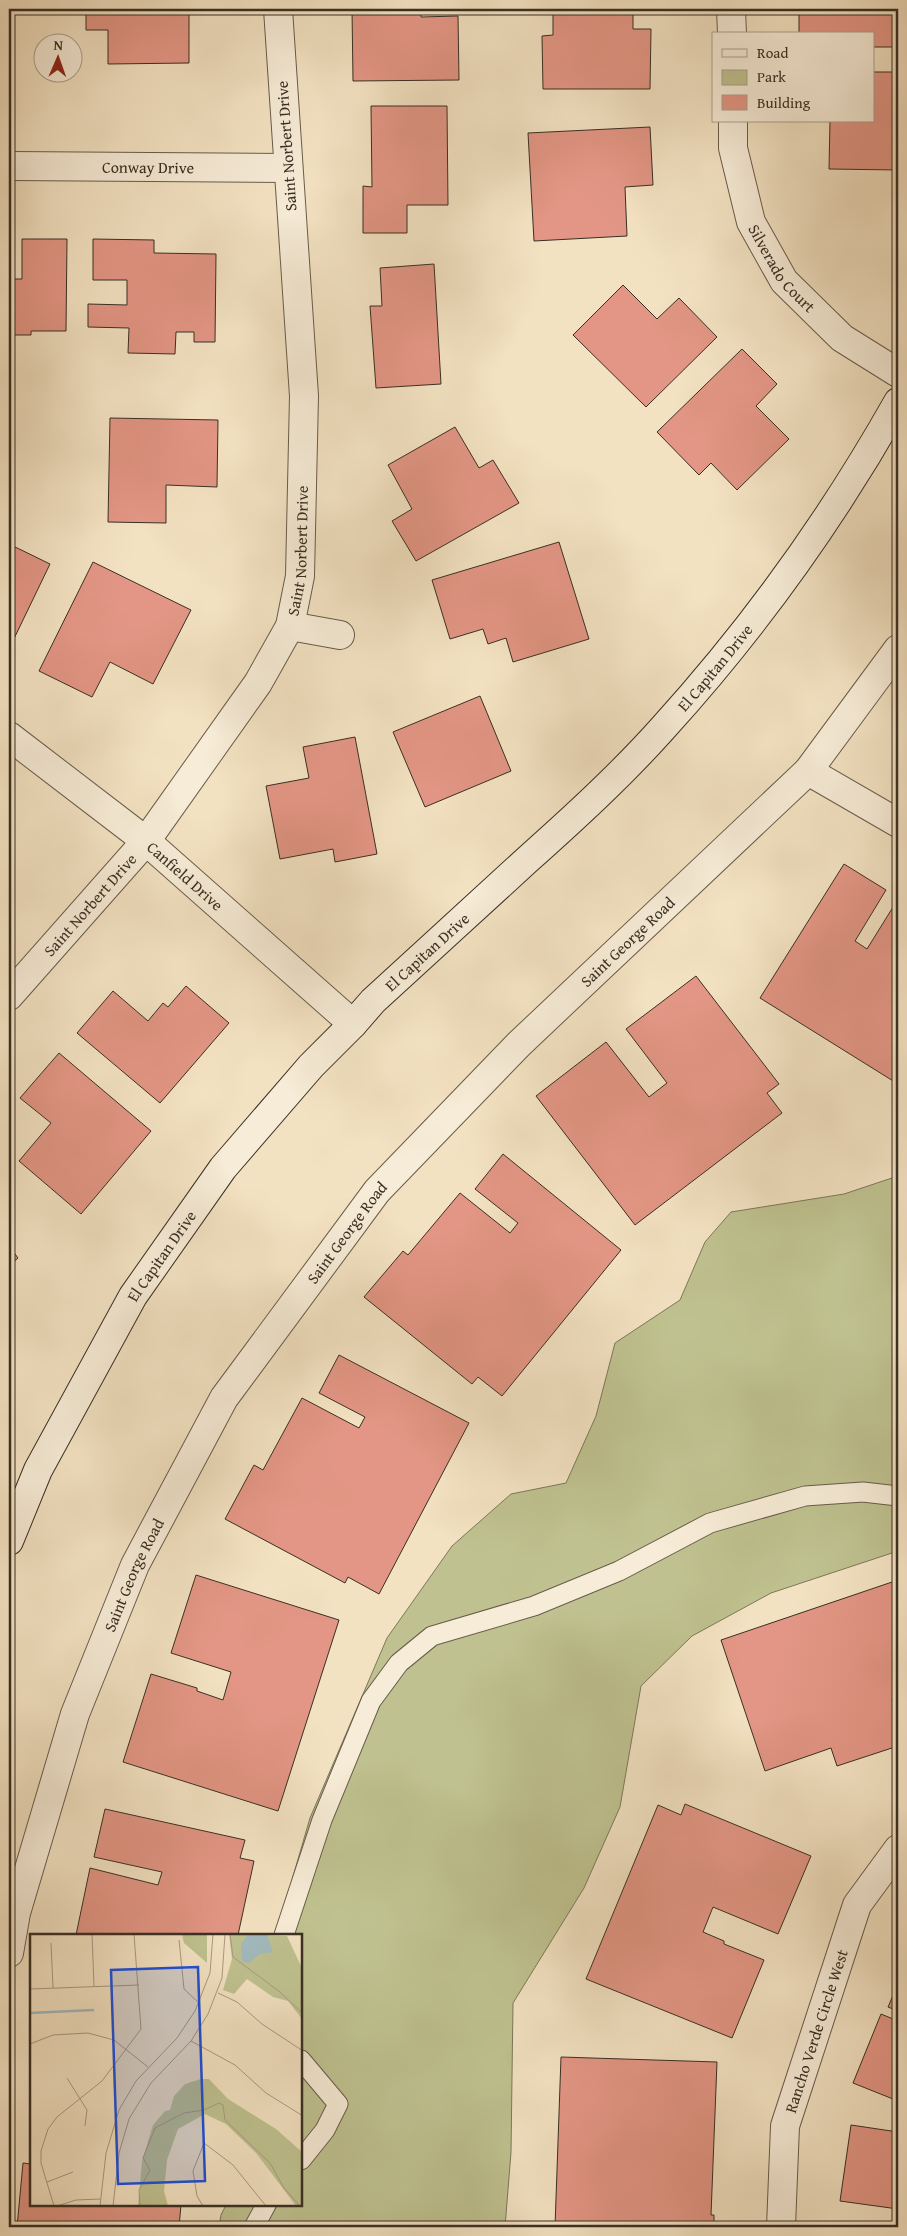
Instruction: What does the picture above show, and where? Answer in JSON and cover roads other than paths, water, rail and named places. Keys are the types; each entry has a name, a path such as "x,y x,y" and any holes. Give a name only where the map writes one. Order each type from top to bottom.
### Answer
{"street":[{"name":"Saint Norbert Drive","path":"9,996 146,841 258,684 290,626 300,576 304,396 287,168 278,9"},
{"path":"731,9 732,32"},
{"name":"Silverado Court","path":"733,122 733,148 751,222 784,281 842,338 898,373"},
{"name":"Conway Drive","path":"9,166 287,168"},
{"name":"El Capitan Drive","path":"9,1541 38,1470 133,1296 223,1168 311,1066 373,1001 583,810 663,729 741,636 814,536 865,460 898,402"},
{"path":"290,626 340,635"},
{"name":"Saint George Road","path":"9,1954 16,1913 75,1714 135,1564 224,1398 377,1191 519,1044 808,771 898,649"},
{"name":"Canfield Drive","path":"9,736 146,841 353,1024"},
{"path":"808,771 898,823"},
{"name":"Rancho Verde Circle West","path":"781,2227 785,2126 857,1905 898,1849"}],"lane":[{"path":"284,1934 322,1820 371,1701 399,1663 432,1636 534,1606 619,1571 710,1523 805,1496 863,1492 898,1496"},
{"path":"302,2061 338,2104 325,2130 302,2159"},
{"path":"254,2227 265,2206"}]}
